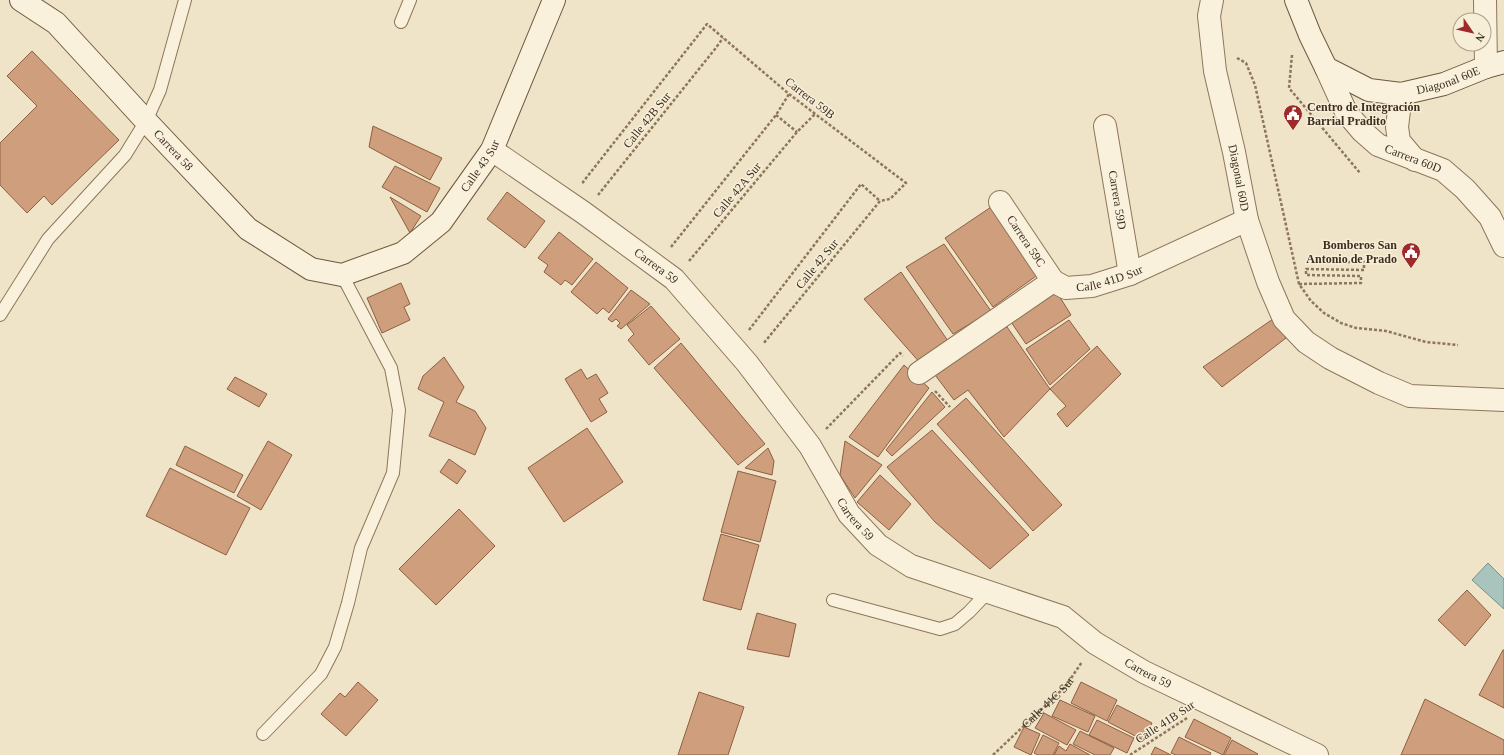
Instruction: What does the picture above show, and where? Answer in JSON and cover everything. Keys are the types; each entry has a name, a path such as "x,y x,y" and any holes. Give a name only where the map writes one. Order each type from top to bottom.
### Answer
{"street":[{"name":"Carrera 58","path":"21,0 56,23 248,229 311,269 342,275"},
{"name":"Calle 43 Sur","path":"342,275 403,253 441,222 492,150 554,0"},
{"name":"Diagonal 60D","path":"1212,0 1210,16 1214,70 1234,152 1247,220 1268,282 1284,319 1306,342 1330,358 1410,396 1504,400"},
{"path":"1296,0 1310,35 1326,68"},
{"path":"1485,0 1495,64"},
{"name":"Diagonal 60E","path":"1326,68 1369,90 1401,94 1444,84 1495,64"},
{"name":"Carrera 60D","path":"1326,68 1346,112 1362,131 1378,145 1416,161 1443,170 1465,189 1490,217 1504,246"},
{"path":"1401,94 1397,127 1399,141 1416,161"},
{"name":"Carrera 59D","path":"1105,126 1130,274"},
{"name":"Carrera 59","path":"492,150 584,213 674,279 747,363 810,446 850,514 878,545 911,566 1063,617 1095,643 1144,672 1318,755"},
{"name":"Carrera 59C","path":"1000,202 1052,281"},
{"name":"Calle 41D Sur","path":"1052,281 1066,288 1092,286 1130,274 1247,220"},
{"path":"919,373 1052,281"}],"lane":[{"path":"0,315 48,239 125,155 146,121 160,90 185,0"},
{"path":"401,22 410,0"},
{"path":"263,734 321,674 336,647 361,548 394,473 399,410 391,368 342,275"},
{"path":"833,600 940,630 955,624 988,592"}],"path":[{"name":"Carrera 59B","path":"707,24 789,94 906,183"},
{"name":"Calle 42B Sur","path":"583,182 707,24"},
{"name":"Calle 42B Sur","path":"584,213 723,38"},
{"path":"1211,45 1246,63 1255,85 1299,284 1311,301 1324,313 1341,323 1356,328 1386,331 1426,342 1458,345"},
{"name":"Calle 42A Sur","path":"670,249 776,115 789,94"},
{"name":"Calle 42A Sur","path":"674,279 797,132 815,114"},
{"path":"776,115 797,132"},
{"name":"Calle 42 Sur","path":"747,363 880,201 890,198 906,183"},
{"name":"Calle 42 Sur","path":"748,331 861,184 880,201"},
{"path":"1299,284 1361,283 1361,276 1306,275 1306,269 1364,270 1364,262 1308,262"},
{"path":"810,446 900,353"},
{"name":"Calle 41C Sur","path":"993,755 1065,687 1095,643"},
{"name":"Calle 41B Sur","path":"1130,755 1209,703"}],"water":[{"path":"1488,563 1504,579 1504,609 1472,580"}],"building":[{"path":"32,51 119,140 52,205 44,196 27,213 0,185 0,143 37,106 7,76"},
{"path":"373,126 442,158 430,180 369,147"},
{"path":"395,166 440,188 427,212 382,187"},
{"path":"507,192 545,221 525,248 487,219"},
{"path":"390,197 421,216 410,233"},
{"path":"997,203 1043,271 993,307 945,238"},
{"path":"559,232 593,259 572,285 565,280 561,285 544,272 548,265 538,258"},
{"path":"944,244 991,311 953,334 906,267"},
{"path":"596,262 628,288 609,313 603,308 597,314 571,292"},
{"path":"901,272 948,341 921,364 864,299"},
{"path":"401,283 410,304 404,307 410,320 382,333 367,298"},
{"path":"1053,286 1071,315 1026,344 1007,316"},
{"path":"631,290 650,304 621,329 617,326 620,323 616,319 612,322 608,319"},
{"path":"651,306 680,339 649,365 628,340 634,334 627,325"},
{"path":"1273,319 1286,338 1222,387 1203,367"},
{"path":"1069,320 1090,349 1050,385 1026,349"},
{"path":"1005,324 1050,389 1004,437 968,390 954,400 932,371"},
{"path":"681,343 765,444 738,465 654,368"},
{"path":"1097,346 1121,374 1067,427 1057,414 1066,406 1050,389"},
{"path":"444,357 464,387 456,402 475,411 486,428 475,455 429,436 444,402 418,389 423,376"},
{"path":"904,365 929,388 878,457 849,437"},
{"path":"581,369 587,379 596,374 608,393 599,399 607,412 591,422 565,379"},
{"path":"235,377 267,394 259,407 227,389"},
{"path":"932,392 945,407 892,456 886,450"},
{"path":"966,398 1062,505 1033,531 937,424"},
{"path":"587,428 623,482 564,522 528,468"},
{"path":"932,430 1029,535 990,569 935,522 887,467"},
{"path":"268,441 292,455 261,510 237,496"},
{"path":"845,441 882,465 855,498 840,475"},
{"path":"185,446 243,475 234,493 176,465"},
{"path":"768,448 774,461 772,475 745,468"},
{"path":"449,459 466,471 457,484 440,472"},
{"path":"170,468 250,508 226,555 146,516"},
{"path":"738,471 776,481 760,542 721,532"},
{"path":"880,475 911,504 889,530 857,502"},
{"path":"459,509 495,546 436,605 399,569"},
{"path":"721,534 759,545 741,610 703,600"},
{"path":"1467,590 1491,615 1465,646 1438,620"},
{"path":"757,613 796,624 789,657 747,649"},
{"path":"1504,650 1504,708 1479,695"},
{"path":"358,682 378,700 346,736 321,714 340,693 345,697"},
{"path":"1081,682 1117,700 1107,721 1071,703"},
{"path":"699,692 744,707 728,755 678,755"},
{"path":"1425,699 1504,740 1504,755 1401,755"},
{"path":"1060,700 1095,716 1088,732 1052,716"},
{"path":"1117,705 1152,723 1143,740 1108,722"},
{"path":"1044,713 1076,730 1067,745 1035,728"},
{"path":"1194,719 1231,738 1223,755 1185,737"},
{"path":"1097,720 1134,738 1127,753 1089,735"},
{"path":"1024,727 1040,734 1031,755 1014,747"},
{"path":"1080,731 1114,748 1110,755 1095,755 1073,744"},
{"path":"1043,735 1059,743 1053,755 1038,755 1034,753"},
{"path":"1179,737 1211,753 1210,755 1176,755 1171,753"},
{"path":"1232,740 1258,754 1224,755"},
{"path":"1070,744 1090,755 1054,755 1059,746 1066,751"},
{"path":"1155,747 1171,755 1151,755"}],"place":[{"name":"Centro de Integración Barrial Pradito","path":"1293,131"},
{"name":"Bomberos San Antonio de Prado","path":"1411,269"}]}
